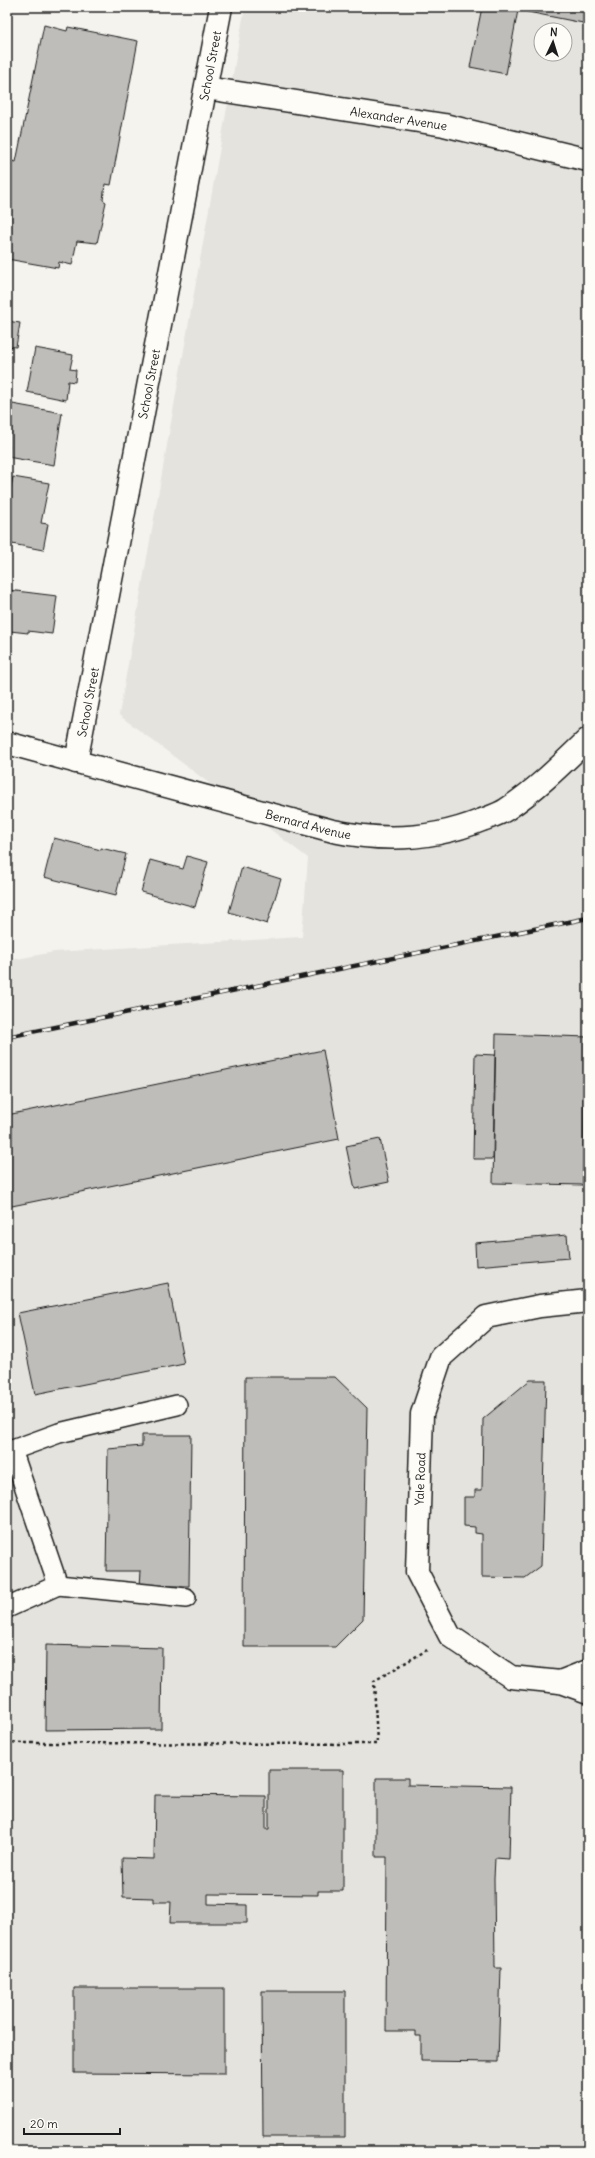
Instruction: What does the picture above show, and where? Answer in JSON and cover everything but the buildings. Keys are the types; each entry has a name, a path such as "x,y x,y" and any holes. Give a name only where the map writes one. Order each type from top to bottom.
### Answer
{"street":[{"name":"School Street","path":"76,762 221,7"},
{"name":"Alexander Avenue","path":"206,88 444,125 588,160"},
{"name":"Bernard Avenue","path":"7,742 333,831 362,837 391,839 428,836 464,828 506,810 536,789 588,739"},
{"name":"Yale Road","path":"560,1682 511,1677 450,1636 417,1572 422,1414 442,1357 486,1317 540,1306 588,1301"},
{"path":"560,1682 588,1671"},
{"path":"560,1682 588,1692"}],"lane":[{"path":"58,1585 9,1451 59,1434 177,1406"},
{"path":"7,1608 58,1585 186,1598"}],"path":[{"path":"7,1742 23,1744 377,1744 374,1681 450,1636"}],"shaded area":[{"path":"245,7 588,7 588,2151 7,2151 7,961 54,952 302,937 308,858 119,715"}],"railway":[{"path":"7,1037 588,918"}]}
